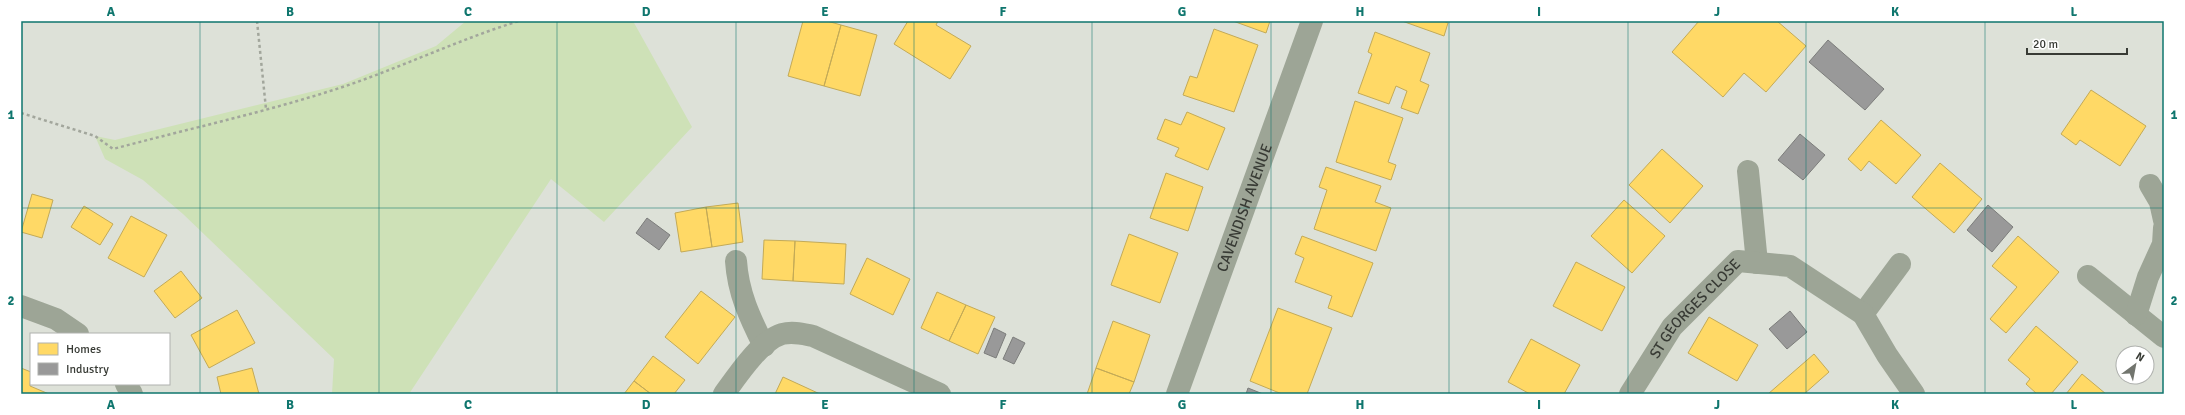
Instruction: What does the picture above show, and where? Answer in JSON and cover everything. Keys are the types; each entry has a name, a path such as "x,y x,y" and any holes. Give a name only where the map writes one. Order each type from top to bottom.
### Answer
{"street":[{"name":"CAVENDISH AVENUE","path":"1178,394 1312,21"},
{"path":"1748,171 1756,262"},
{"path":"2150,185 2160,202 2164,220"},
{"path":"2136,315 2148,277 2163,244 2164,228"},
{"path":"736,261 737,281 745,306 764,346"},
{"name":"ST GEORGES CLOSE","path":"1630,394 1672,327 1738,261 1790,266 1863,314 1887,354 1914,394"},
{"path":"1863,314 1900,264"},
{"path":"2088,276 2164,337"},
{"path":"21,306 56,319 77,333"},
{"path":"724,394 764,346 783,334 798,332 813,336 940,394"},
{"path":"127,385 132,394"}],"path":[{"path":"257,21 266,109"},
{"path":"21,113 95,136 113,149 327,92 440,51 477,34 519,21"}],"green space":[{"path":"466,21 633,21 692,127 604,222 551,179 409,394 332,394 334,359 183,214 143,180 105,159 95,136 115,140 343,84 436,46"}],"building: Homes":[{"path":"803,21 827,21 841,25 824,86 788,76"},
{"path":"908,21 938,21 936,25 971,46 950,79 894,44"},
{"path":"1233,21 1270,21 1266,33"},
{"path":"1402,21 1443,21 1448,23 1444,36"},
{"path":"1699,21 1777,21 1806,46 1766,92 1744,73 1723,97 1672,52"},
{"path":"841,25 877,35 860,96 824,86"},
{"path":"1214,29 1258,45 1234,112 1183,95 1190,76 1197,78"},
{"path":"1375,32 1430,53 1420,81 1429,85 1418,114 1401,108 1407,91 1396,86 1389,104 1358,93 1372,54 1368,52"},
{"path":"2091,90 2146,126 2120,166 2080,140 2076,145 2061,134"},
{"path":"1355,101 1403,118 1388,162 1396,165 1391,180 1336,162"},
{"path":"1187,112 1225,128 1208,170 1175,156 1179,148 1157,139 1165,119 1181,125"},
{"path":"1881,120 1921,155 1896,184 1869,161 1861,171 1848,159"},
{"path":"1662,149 1703,186 1670,223 1629,185"},
{"path":"1940,163 1982,199 1954,233 1912,197"},
{"path":"1326,167 1381,186 1375,202 1391,208 1376,251 1314,229 1327,190 1319,187"},
{"path":"1166,173 1203,187 1188,231 1150,218"},
{"path":"32,194 53,200 42,238 21,232"},
{"path":"1624,200 1665,236 1632,273 1591,236"},
{"path":"738,203 743,242 712,247 706,207"},
{"path":"84,206 113,224 100,245 71,227"},
{"path":"706,207 712,247 681,252 675,213"},
{"path":"131,216 167,235 144,277 108,258"},
{"path":"1129,234 1178,253 1160,303 1111,285"},
{"path":"1302,236 1373,263 1352,317 1328,308 1332,296 1295,282 1304,258 1295,254"},
{"path":"2018,236 2059,272 2006,333 1990,319 2017,287 1992,266"},
{"path":"764,240 795,241 793,281 762,279"},
{"path":"795,241 846,244 844,284 793,281"},
{"path":"867,258 910,279 893,315 850,294"},
{"path":"1576,262 1625,287 1602,331 1553,306"},
{"path":"181,271 202,298 175,318 154,291"},
{"path":"701,291 735,317 698,364 665,337"},
{"path":"937,292 966,305 949,341 921,328"},
{"path":"966,305 995,317 978,354 949,341"},
{"path":"1278,308 1332,328 1307,394 1282,394 1250,381"},
{"path":"237,310 255,343 209,368 191,335"},
{"path":"1709,317 1758,345 1737,381 1688,353"},
{"path":"1113,321 1150,335 1134,382 1096,368"},
{"path":"2036,326 2078,362 2051,394 2037,394 2026,384 2030,379 2008,360"},
{"path":"1531,339 1580,365 1564,394 1530,394 1508,382"},
{"path":"1814,354 1829,372 1804,394 1768,394"},
{"path":"653,356 685,380 674,394 651,394 634,381"},
{"path":"21,368 30,372 30,386 49,394 21,394"},
{"path":"252,368 259,394 221,394 217,377"},
{"path":"1096,368 1134,382 1129,394 1087,394"},
{"path":"2082,374 2106,394 2066,394"},
{"path":"783,377 820,394 775,394"},
{"path":"634,381 651,394 624,394"}],"building: Industry":[{"path":"1828,40 1884,89 1865,110 1809,62"},
{"path":"1800,134 1825,155 1803,180 1778,160"},
{"path":"1988,205 2013,227 1992,252 1967,230"},
{"path":"647,218 670,235 659,250 636,233"},
{"path":"1790,311 1807,332 1787,349 1769,329"},
{"path":"994,328 1006,334 996,358 984,353"},
{"path":"1013,337 1025,343 1014,364 1003,359"},
{"path":"1248,388 1263,394 1246,394"}]}
